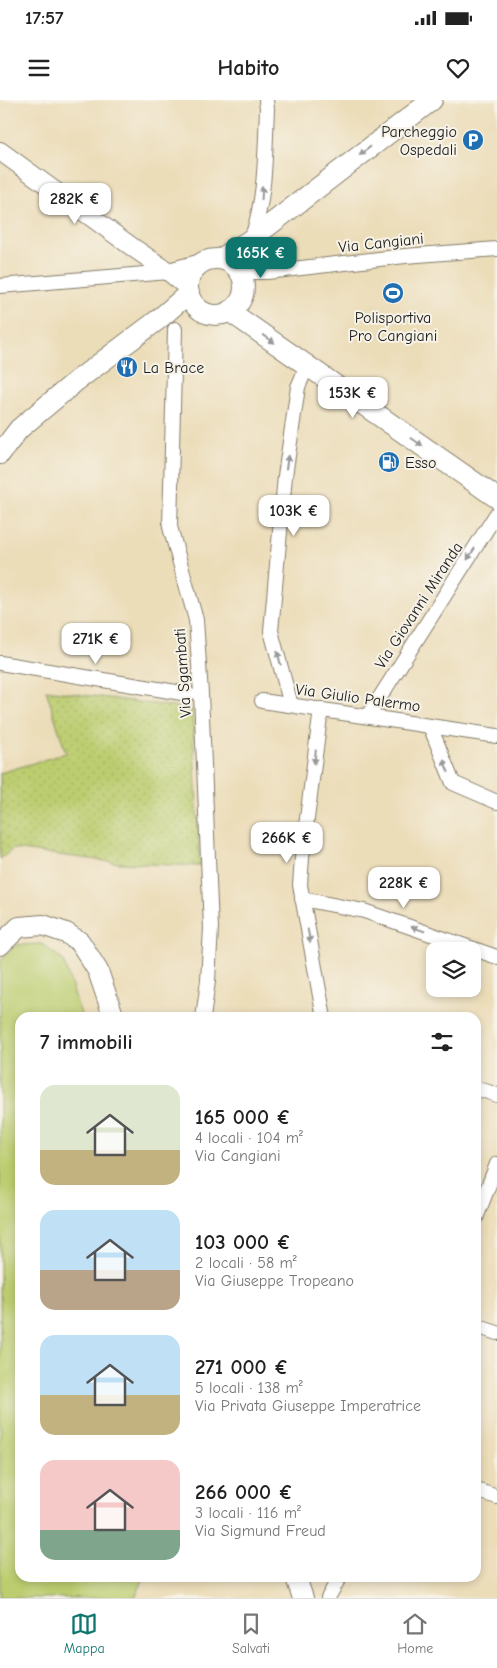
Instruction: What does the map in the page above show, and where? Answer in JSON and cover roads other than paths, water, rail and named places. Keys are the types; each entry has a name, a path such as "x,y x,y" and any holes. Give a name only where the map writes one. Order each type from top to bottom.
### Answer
{"main road":[{"path":"211,261 231,264 240,272 243,280 242,298 229,311 214,314 193,297 190,276 195,269 250,240 432,100"},
{"path":"0,454 20,429 75,382 167,324 193,297"},
{"path":"229,311 497,498"},
{"path":"0,945 19,926 43,925 66,933 80,942 98,971 112,1012"},
{"path":"297,1582 302,1598"}],"street":[{"path":"250,240 257,223 261,203 268,109 266,100"},
{"path":"0,151 169,272 193,297"},
{"name":"Via Cangiani","path":"240,272 267,272 405,256 497,249"},
{"path":"0,286 169,272 211,261"},
{"name":"Via Sgambati","path":"167,324 170,527 196,620 201,694 211,928 208,981 204,1012"},
{"path":"291,705 271,631 286,476 298,387 307,366"},
{"name":"Via Giovanni Miranda","path":"368,716 497,513"},
{"path":"0,663 188,694"},
{"name":"Via Giulio Palermo","path":"262,701 430,726 452,783 497,802"},
{"path":"321,709 302,858 302,899 323,1012"},
{"path":"430,726 497,736"},
{"path":"302,899 364,911 497,956"},
{"path":"481,1090 497,1095"},
{"path":"481,1205 497,1164"},
{"path":"481,1328 497,1333"},
{"path":"481,1492 497,1497"},
{"path":"328,1598 336,1582"}],"place":[{"name":"Parcheggio Ospedali","path":"473,140"},
{"name":"Polisportiva Pro Cangiani","path":"393,293"},
{"name":"La Brace","path":"127,367"},
{"name":"Esso","path":"389,462"}]}
